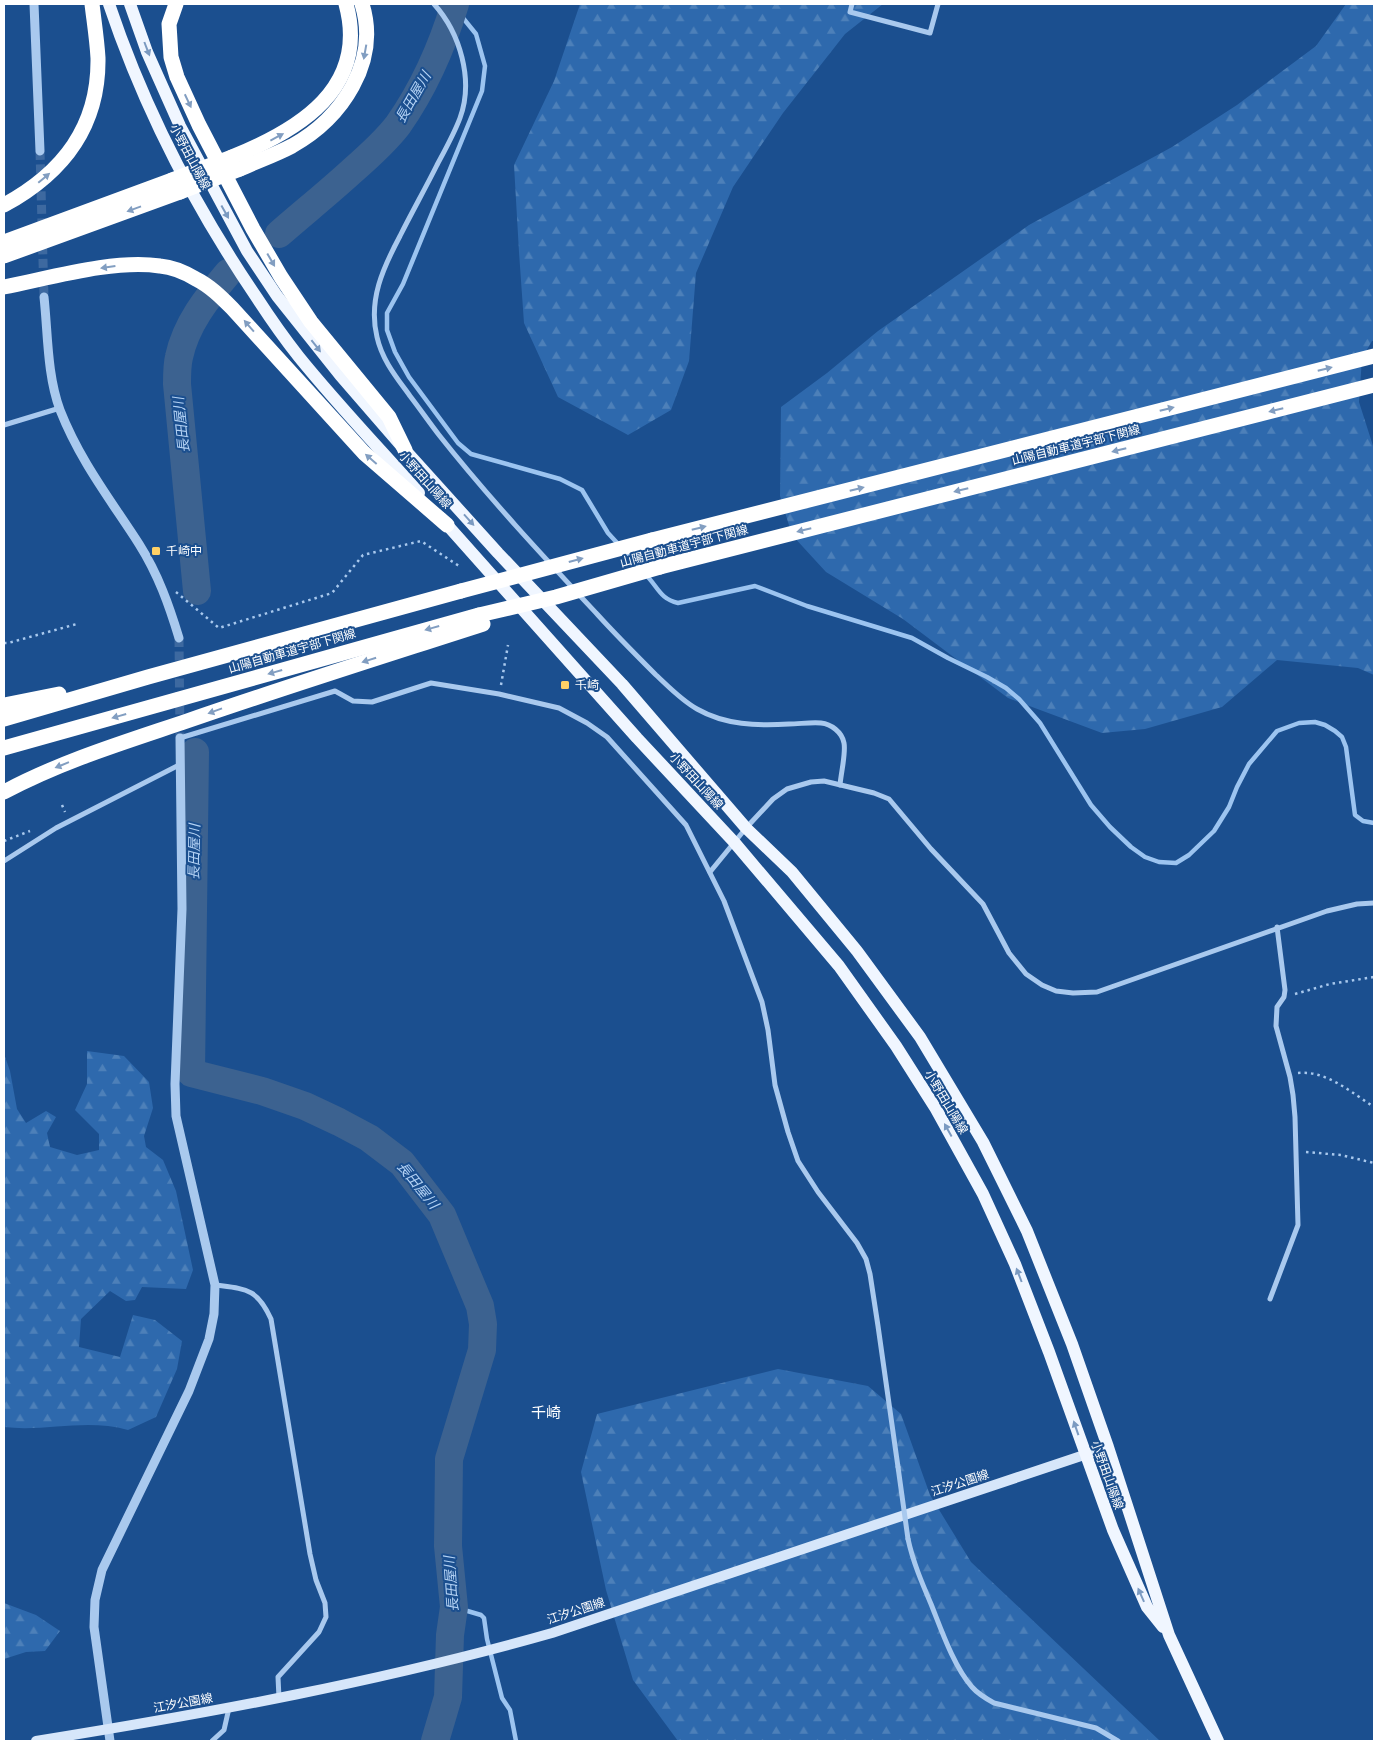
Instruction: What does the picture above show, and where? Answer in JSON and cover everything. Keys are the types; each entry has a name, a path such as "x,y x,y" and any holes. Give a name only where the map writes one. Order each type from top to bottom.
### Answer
{"highway":[{"path":"4,205 46,178 63,161 80,136 96,85 98,57 92,4"},
{"path":"176,4 170,24 171,57 177,77 199,125 281,277 311,322 389,417 406,450"},
{"path":"236,163 299,123 331,92 343,72 349,53 351,33 350,17 346,4"},
{"path":"4,256 176,186 236,163 292,145 308,135 340,107 359,73 365,52 367,33 362,4"},
{"path":"4,242 176,186"},
{"path":"4,287 93,270 132,265 162,266 195,278 209,286 232,308 364,453 448,525"},
{"name":"山陽自動車道宇部下関線","path":"4,719 148,677 652,540 1374,356"},
{"name":"山陽自動車道宇部下関線","path":"4,748 481,619 660,567 1374,385"},
{"path":"4,792 58,766 93,753 481,619"},
{"path":"4,705 148,677"}],"main road":[{"name":"小野田山陽線","path":"110,4 120,35 162,136 230,259 298,356 344,411 637,738 734,842 839,966 896,1046 936,1109 983,1194 1015,1264 1049,1352 1112,1530 1147,1607 1169,1635"},
{"name":"小野田山陽線","path":"130,4 148,52 180,126 247,251 277,296 340,375 406,450 498,552 622,684 746,828 792,872 857,951 920,1037 983,1142 1027,1231 1072,1344 1108,1447 1169,1635 1218,1741"},
{"name":"江汐公園線","path":"36,1741 279,1699 387,1676 552,1633 1108,1447"}],"street":[{"path":"34,4 40,151"},
{"path":"852,4 850,12 930,33 938,4"},
{"path":"437,5 456,37 464,61 466,77 461,115 451,140 396,243 381,276 376,293 374,317 382,354 389,367 439,434 528,540 628,648 674,693 695,708 714,717 729,721 770,725 822,723 833,727 841,735 844,744 840,785"},
{"path":"44,298 51,374 60,408 81,456 140,545 164,590 179,638"},
{"path":"4,425 60,408"},
{"path":"110,1741 94,1627 95,1600 102,1570 189,1391 208,1339 214,1314 215,1284 176,1116 175,1084 182,909 180,738 335,691 353,701 372,702 431,684 499,694 559,708 587,723 607,737 686,825 724,901 762,1002 768,1030 775,1085 798,1161 818,1192 857,1243 866,1259 878,1326 911,1554 956,1662 971,1687 982,1697 994,1702 1096,1728 1118,1741"},
{"path":"4,861 56,828 181,763"},
{"path":"710,872 746,828 773,800 787,789 811,782 824,782 874,793 889,799 931,849 983,904 1009,953 1026,974 1042,985 1056,991 1073,993 1097,992 1276,927 1327,911 1374,902"},
{"path":"1270,1299 1298,1225 1295,1116 1290,1077 1276,1026 1278,1007 1284,997 1276,927"},
{"path":"215,1284 242,1288 254,1292 266,1308 271,1320 310,1554 316,1580 325,1603 326,1617 319,1632 278,1677 279,1699"},
{"path":"212,1741 224,1730 229,1708"}],"path":[{"path":"156,576 219,628 332,593 363,555 421,541 459,566"},
{"path":"4,642 8,643 77,624"},
{"path":"499,694 508,645"},
{"path":"1284,997 1330,984 1374,978"},
{"path":"1290,1077 1300,1072 1312,1073 1331,1080 1374,1107"},
{"path":"1297,1153 1309,1152 1341,1156 1374,1163"}],"green space":[{"path":"580,4 883,4 845,34 783,113 733,187 696,273 689,361 671,410 628,435 558,397 524,323 514,165 554,81"},
{"path":"1346,4 1374,4 1374,341 1372,341 1362,358 1359,402 1374,449 1374,675 1358,668 1277,660 1222,707 1145,729 1102,733 1008,698 903,619 826,572 792,535 780,496 781,407 827,373 878,331 1029,225 1172,147 1237,105 1316,46"},
{"path":"87,1051 124,1056 149,1082 153,1108 144,1136 146,1147 163,1160 176,1191 193,1270 186,1289 142,1287 135,1300 126,1301 110,1291 81,1319 79,1347 120,1357 133,1315 155,1320 182,1341 177,1369 156,1417 128,1430 97,1425 35,1428 4,1427 4,1054 10,1071 17,1109 26,1123 46,1111 56,1117 47,1133 50,1147 77,1155 99,1150 99,1134 75,1110 87,1084"},
{"path":"778,1369 868,1386 901,1414 930,1495 971,1562 1160,1741 678,1741 633,1680 606,1590 581,1472 597,1414"},
{"path":"4,1603 36,1615 60,1631 45,1651 26,1652 4,1659"}],"waterway":[{"name":"長田屋川","path":"279,234 370,155 398,125 416,97 431,67 455,4"},
{"path":"459,4 463,18 476,34 485,66 482,91 403,284 387,313 387,330 395,352 409,377 458,443 471,454 560,479 582,490 608,533 619,545"},
{"name":"長田屋川","path":"197,591 177,384 177,367 182,345 192,323 205,302 228,273"},
{"path":"624,551 641,569"},
{"path":"646,575 663,596 678,603 755,586 807,606 912,638 987,677 1006,688 1019,699 1040,723 1091,805 1110,827 1131,847 1145,857 1159,862 1176,863 1189,855 1214,831 1229,807 1249,764 1277,731 1299,723 1315,722 1325,725 1342,737 1346,747 1355,815 1363,821 1374,823"},
{"name":"長田屋川","path":"195,752 191,1073 262,1091 305,1106 369,1138 402,1163 442,1215 480,1306 483,1324 482,1350 449,1459 448,1546 454,1607 450,1635 448,1697 435,1741"},
{"path":"454,1607 481,1615 484,1618 487,1639 502,1698 510,1710 516,1741"}],"tunnel":[{"path":"40,151 44,297"},
{"path":"179,638 180,738"}],"place":[{"name":"千崎中","path":"156,551"},
{"name":"千崎","path":"565,685"}],"district":[{"name":"千崎","path":"546,1413"}]}
